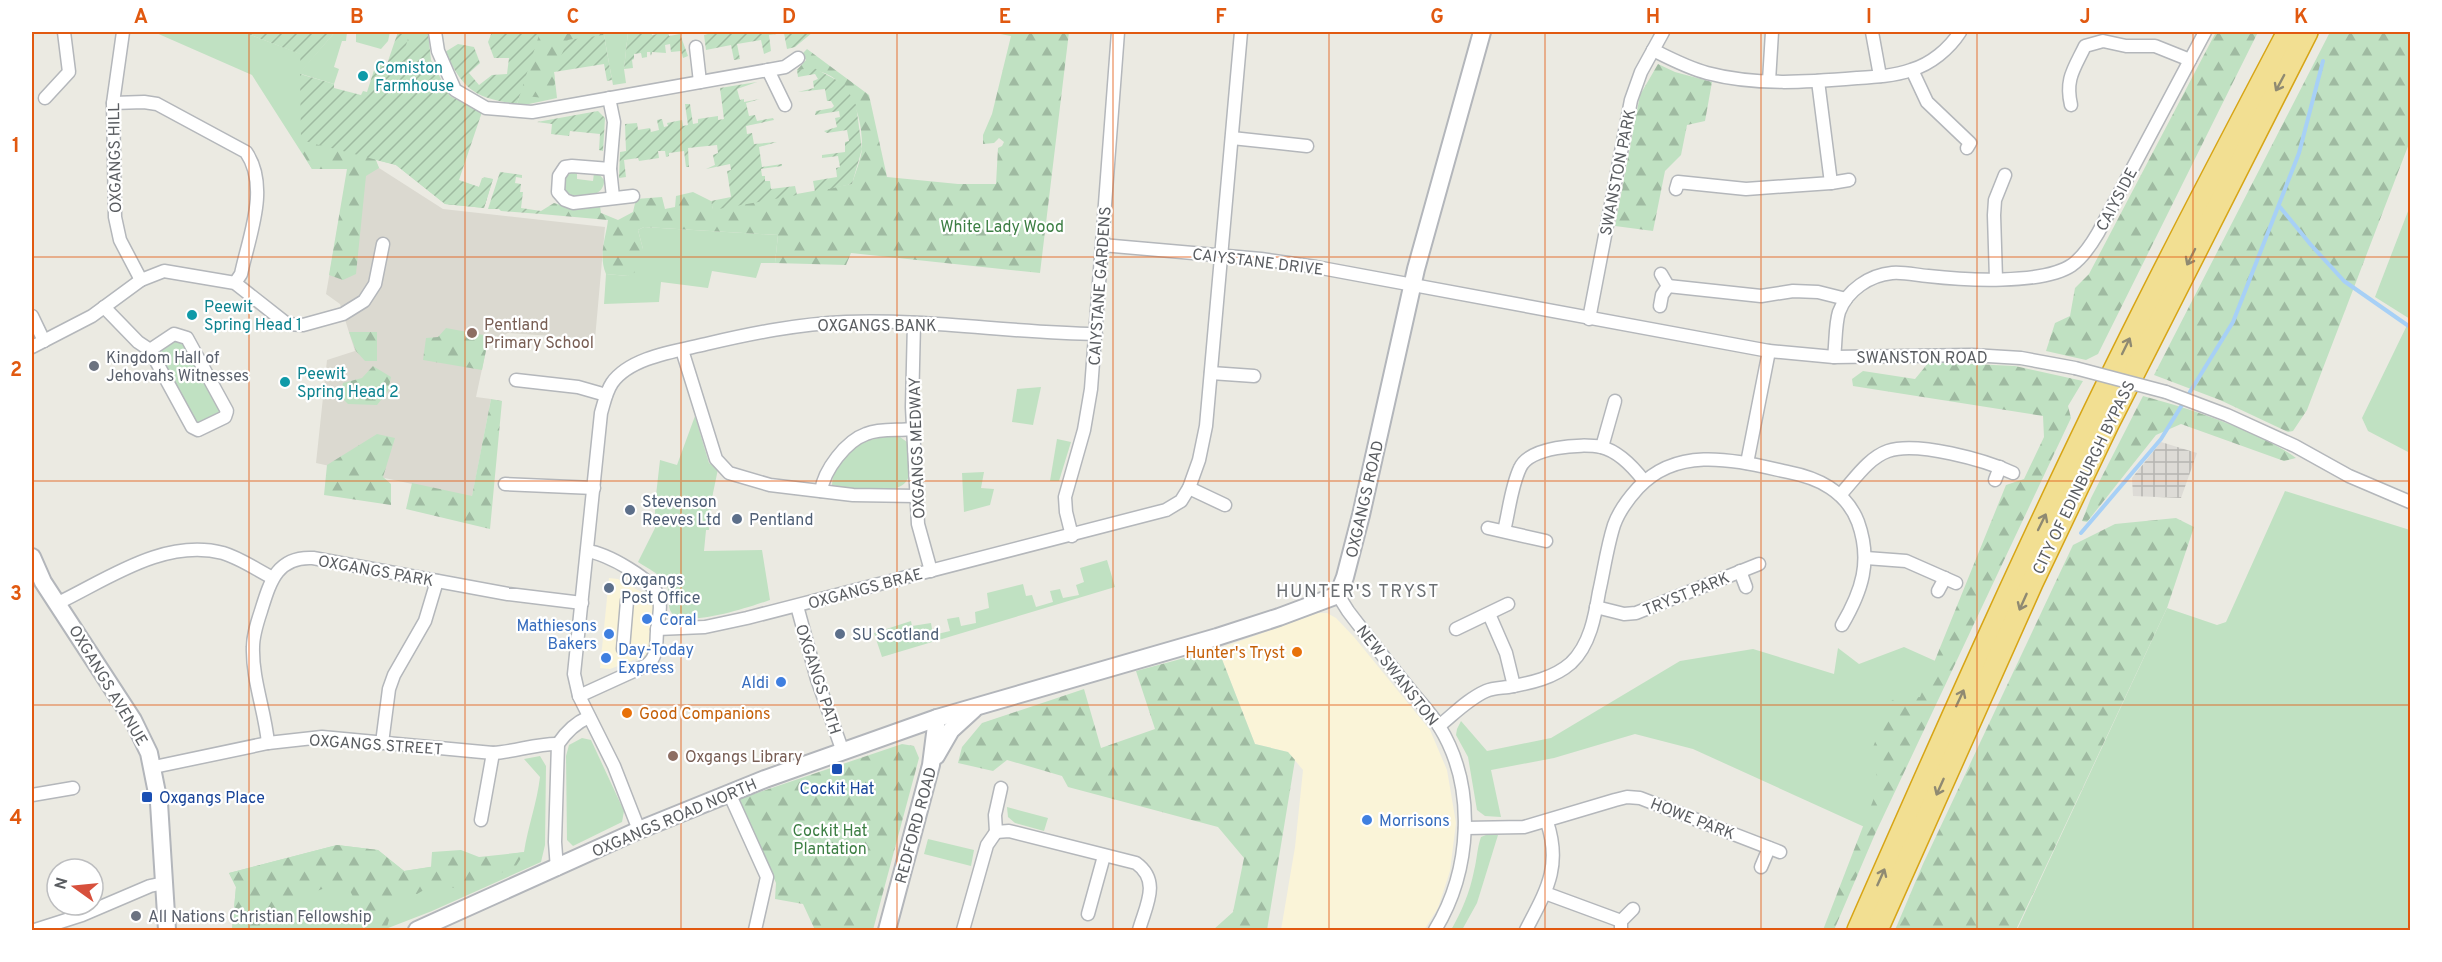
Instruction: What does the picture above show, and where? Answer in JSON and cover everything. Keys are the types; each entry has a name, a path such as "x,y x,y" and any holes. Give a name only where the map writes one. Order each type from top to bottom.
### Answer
{"highway":[{"name":"CITY OF EDINBURGH BYPASS","path":"1858,930 1958,704 2087,426 2184,231 2288,32"},
{"name":"CITY OF EDINBURGH BYPASS","path":"1877,930 1968,722 2097,445 2307,32"}],"main road":[{"name":"OXGANGS ROAD","path":"1338,595 1346,574 1366,493 1412,285 1482,32"},
{"name":"OXGANGS AVENUE","path":"32,557 43,582 134,720 145,741 154,767 159,802 167,930"},
{"path":"937,718 1279,618 1338,595"},
{"path":"931,765 951,730 978,706"},
{"name":"OXGANGS ROAD NORTH","path":"417,930 557,869 639,830 729,793 937,718"},
{"name":"REDFORD ROAD","path":"888,930 931,765 937,718"},
{"path":"908,729 926,742 931,751 931,765"}],"street":[{"path":"45,98 69,72 64,32"},
{"name":"OXGANGS HILL","path":"123,32 112,103 116,226 120,240 141,280"},
{"path":"435,32 438,51 455,90 486,108 532,112 768,70 785,66 798,58"},
{"name":"CAIYSTANE GARDENS","path":"1072,536 1065,508 1065,497 1087,416 1096,334 1118,32"},
{"path":"1225,505 1189,488 1204,438 1223,256 1241,32"},
{"name":"SWANSTON PARK","path":"1589,319 1631,100 1641,72 1663,32"},
{"path":"1769,81 1772,32"},
{"path":"1872,32 1880,76"},
{"path":"1653,50 1685,66 1737,79 1818,81 1880,76 1912,70 1931,61 1946,49 1960,32"},
{"name":"CAIYSIDE","path":"1846,298 1860,285 1874,277 1891,273 1963,279 1996,279 2053,274 2072,265 2098,234 2205,32"},
{"path":"2071,105 2068,92 2069,77 2085,46 2103,41 2126,46 2155,46 2190,60"},
{"path":"696,47 700,82"},
{"path":"768,70 785,105"},
{"path":"1912,70 1927,102 1970,143 1967,148"},
{"path":"1818,81 1831,183"},
{"path":"609,98 614,131 610,169 613,197"},
{"path":"112,103 157,104 246,152 255,165 257,198 241,274 235,283"},
{"path":"1232,138 1307,146"},
{"path":"610,169 565,167 559,173 557,189 562,198 573,203 633,195"},
{"path":"1996,279 1995,200 2005,175"},
{"path":"1676,189 1678,182 1746,189 1849,180"},
{"path":"32,347 92,316 141,280 164,271 235,283 287,324 303,325 343,314 364,301 375,284 383,244"},
{"name":"CAIYSTANE DRIVE","path":"1102,244 1272,260 1412,285"},
{"path":"1660,274 1668,286"},
{"name":"SWANSTON ROAD","path":"1412,285 1769,351 1834,357 2021,358 2075,368 2166,392 2227,415 2295,446 2349,476 2410,502"},
{"path":"1668,286 1761,296 1793,291 1818,292 1846,298 1839,312 1834,357"},
{"path":"1660,306 1662,295 1668,286"},
{"path":"104,307 138,342 150,350 192,427 198,430 225,417 226,406 187,338 174,334 150,350"},
{"path":"32,316 44,341"},
{"name":"OXGANGS BANK","path":"639,830 614,766 579,696 574,674 601,413 612,383 623,371 634,364 682,350 776,328 845,322 914,323 1096,334"},
{"name":"OXGANGS MEDWAY","path":"914,323 914,429 919,533 930,571"},
{"path":"682,350 716,459 729,473 770,485 853,495 917,496"},
{"path":"1747,463 1769,351"},
{"path":"1211,373 1254,376"},
{"path":"516,380 578,387 606,395"},
{"path":"1602,447 1615,401"},
{"path":"821,491 822,482 829,470 858,438 867,433 914,429"},
{"path":"1504,531 1520,467 1530,456 1543,451 1583,446 1602,447 1617,455 1644,481"},
{"path":"1840,495 1873,460 1887,452 1903,448 1981,459 2013,473"},
{"path":"1438,726 1471,699 1488,690 1541,680 1573,661 1588,638 1614,524 1626,500 1644,481 1667,466 1692,459 1721,459 1806,476 1826,483 1840,495 1854,513 1863,537 1866,558 1860,604 1842,625"},
{"path":"1995,480 2000,467"},
{"path":"505,484 594,488"},
{"name":"OXGANGS BRAE","path":"657,629 705,627 1072,536 1166,510 1181,501 1189,488"},
{"path":"1488,528 1546,541"},
{"path":"58,603 122,570 184,550 226,554 273,578 254,633 252,647 268,743"},
{"path":"579,696 647,665 655,655 660,600 653,586 605,555 587,551"},
{"name":"OXGANGS PARK","path":"273,578 286,564 302,558 508,594 582,603"},
{"path":"1866,558 1906,561 1951,580 1938,591"},
{"name":"TRYST PARK","path":"1596,607 1624,614 1636,613 1760,564"},
{"name":"TRYST PARK","path":"1740,571 1746,587"},
{"path":"382,743 389,689 394,675 425,621 437,581"},
{"name":"NEW SWANSTON","path":"1338,595 1438,726 1456,766 1463,798 1465,828 1460,874 1446,912 1435,930"},
{"path":"623,649 627,601"},
{"path":"1456,629 1508,604"},
{"name":"OXGANGS PATH","path":"796,606 817,679 843,752"},
{"path":"1489,614 1506,653 1514,686"},
{"path":"557,869 555,842 558,744 564,734 589,717"},
{"name":"OXGANGS STREET","path":"154,767 268,743 322,737 493,753 522,750 549,743 558,744"},
{"path":"480,820 493,753"},
{"path":"32,795 73,788"},
{"path":"963,930 987,845 996,832 995,815 1001,788"},
{"path":"729,793 767,877 754,930"},
{"name":"HOWE PARK","path":"1465,828 1524,827 1615,800 1627,797 1640,798 1774,850 1761,867"},
{"path":"1526,930 1545,892 1555,853 1547,822"},
{"path":"996,832 1009,831 1136,863 1149,877 1151,888 1139,930"},
{"path":"1088,914 1104,856"},
{"path":"35,930 82,915 164,882"},
{"path":"1545,892 1621,926 1633,909"}],"shaded area":[{"name":"Pentland Primary School","path":"348,168 379,168 443,209 605,227 595,339 508,333 501,337 489,336 476,397 491,399 472,497 316,463 327,360 355,351 340,304 326,294"},
{"path":"2161,442 2197,453 2181,498 2133,496 2132,478"},
{"path":"609,578 618,579 654,599 649,654 610,669 600,668"},
{"path":"1318,613 1327,613 1336,618 1354,637 1430,730 1447,770 1456,823 1450,871 1438,908 1424,930 1281,930 1295,847 1303,770 1288,752 1255,744 1218,649"}],"green space":[{"path":"154,32 243,32 301,54 301,71 335,32 347,32 346,41 342,41 334,67 339,69 334,84 301,74 375,160 379,168 312,169 252,75"},
{"path":"243,32 335,32 301,72 300,54"},
{"path":"356,32 390,32 388,41 381,49 356,42"},
{"path":"398,32 410,32 404,52 422,32 428,32 431,60 450,96 482,112 459,180 479,187 484,177 493,179 484,208 445,204 396,165 301,140 300,74 334,84 334,88 361,95 363,91 367,92 377,61 387,64"},
{"path":"400,32 426,32 442,176 479,187 482,178 493,179 484,208 445,204 396,165 376,160 379,168 366,176 356,274 343,280 329,275 347,169 312,169 300,149 301,140 367,158"},
{"path":"492,32 540,32 517,104 490,99 472,90 458,75 445,52 458,44 474,47 480,63 469,73 479,85 492,75 507,74 509,58 494,58 488,42"},
{"path":"505,32 627,32 568,40 554,72 555,84 543,98 519,95"},
{"path":"540,32 628,32 624,69 626,83 613,85 604,35 554,72 557,98 517,104"},
{"path":"628,32 651,32 652,35 668,32 669,36 680,34 688,56 683,58 681,51 671,52 670,44 665,45 666,53 652,52 651,56 650,52 647,52 647,57 642,58 641,53 634,54 633,68 624,69"},
{"path":"708,32 813,32 795,47 787,49 784,33 769,35 771,51 764,54 761,40 737,44 740,59 734,60 731,45 706,50 704,35"},
{"name":"White Lady Wood","path":"990,32 1069,32 1040,273 851,253 846,265 775,263 778,235 644,227 638,230 643,249 644,267 628,276 606,274 603,253 608,220 541,214 541,211 554,203 574,209 600,206 601,213 618,220 633,212 636,199 662,197 665,209 675,207 676,196 693,192 711,201 713,209 852,184 862,148 859,118 847,91 838,81 827,74 813,70 797,70 806,60 802,54 807,49 869,95 887,177 958,184 996,184 998,148 1004,142 999,138 994,143 983,144 983,135 992,114 1011,36"},
{"path":"2216,32 2258,32 2098,354 2086,360 2046,351 2055,323 2070,316 2075,288 2089,274"},
{"path":"2330,32 2410,32 2410,141 2307,410 2293,431 2288,432 2220,400 2154,375"},
{"path":"604,35 612,80 607,81 604,64 554,72 568,40"},
{"path":"1658,64 1675,72 1712,82 1705,121 1687,125 1681,155 1665,171 1653,231 1615,226 1640,95"},
{"path":"814,68 844,84 856,105 862,149 852,184 815,192 813,181 837,177 836,168 840,167 838,156 822,158 822,155 845,152 845,142 849,141 847,130 827,133 824,131 837,127 835,118 840,117 839,111 815,115 816,111 834,106 831,101 827,101 825,89 798,92 814,88 813,81 818,79 815,74 798,77 797,70"},
{"path":"757,82 737,89 740,100 744,99 744,102 760,99 746,103 749,116 755,115 757,121 773,118 774,120 746,126 747,134 752,133 754,144 777,142 759,147 762,167 782,164 782,166 761,169 762,176 765,176 765,181 770,181 771,189 795,186 797,195 713,210 711,201 731,197 727,171 731,170 730,164 706,169 715,165 713,155 718,153 717,145 688,148 689,167 686,167 684,151 669,153 666,157 665,151 658,151 659,158 639,161 638,158 624,160 626,177 619,178 620,152 626,151 625,124 637,123 638,130 650,128 651,132 659,130 657,120 662,119 664,127 668,126 667,123 682,120 683,126 688,125 685,104 690,104 693,124 698,123 698,119 718,116 718,120 724,119 720,88"},
{"path":"598,111 605,118 603,151 599,150 600,134 570,131 569,136 551,134 552,124 537,122"},
{"path":"571,171 577,171 577,179 593,181 594,173 599,174 604,180 601,190 591,196 568,196 562,183"},
{"path":"500,172 522,175 522,178 516,177 515,183 521,184 520,192 523,192 521,208 541,211 541,214 488,209"},
{"path":"2410,206 2410,319 2375,297"},
{"path":"644,227 778,235 775,263 761,263 756,278 712,271 708,288 661,282 659,302 604,304 606,274 628,276 643,249 638,230"},
{"path":"2410,319 2410,453 2368,431 2362,418"},
{"path":"446,328 489,336 482,370 423,360 426,338 438,337"},
{"path":"349,332 377,332 377,361 365,361 356,351"},
{"path":"175,339 181,341 220,406 218,416 197,424 194,422 156,353"},
{"path":"1929,362 2015,366 2083,381 2068,406 2071,418 1875,834 1834,930 1823,930 1879,785 1871,752 1892,700 1920,697 2006,485 2024,479 2044,437 2043,416 1853,386 1852,379 1863,371 1915,379"},
{"path":"373,366 391,377 388,391 377,405 348,404 340,396 343,383 362,378"},
{"path":"1041,387 1033,425 1012,422 1017,389"},
{"path":"2143,396 2181,407 2243,430 2281,448 2296,458 2284,461 2181,424 2156,435 2087,522 2082,521 2091,498"},
{"path":"491,399 502,401 490,529 406,509 412,483 472,496"},
{"path":"695,416 709,463 718,469 704,551 762,550 770,600 718,615 689,619 678,617 671,612 668,588 665,583 658,575 638,562 655,528 660,460 677,465"},
{"path":"377,434 395,438 383,477 391,484 391,505 324,495 327,465"},
{"path":"900,437 907,442 910,471 905,483 897,488 875,491 832,485 837,466 850,451 866,441"},
{"path":"1057,439 1071,442 1059,481 1050,481"},
{"path":"984,472 981,488 994,489 990,505 964,512 962,473"},
{"path":"2285,491 2410,530 2410,930 2017,930 2167,608 2217,625 2226,622"},
{"path":"2176,518 2194,527 2167,608 2016,930 1895,930 1923,864 2073,545 2115,524"},
{"path":"1107,560 1115,587 882,657 874,633 911,621 912,626 931,623 933,635 950,631 947,619 959,617 961,626 976,623 975,612 989,608 987,593 1023,584 1026,596 1032,595 1036,607 1053,602 1050,591 1060,589 1063,598 1079,595 1076,585 1084,582 1080,568"},
{"path":"1904,647 1942,664 1869,829 1693,749 1635,734 1554,758 1491,770 1501,817 1485,816 1477,810 1468,757 1456,735 1461,721 1487,751 1551,738 1680,661 1753,649 1834,674 1838,648 1859,664"},
{"path":"1218,649 1255,744 1288,752 1295,760 1267,930 1213,930 1233,912 1244,858 1218,827 1068,787 1062,776 1007,760 993,771 958,763 962,747 982,723 1084,689 1101,748 1155,729 1136,671"},
{"path":"582,738 591,740 624,811 622,822 573,846 567,840 566,756 569,745"},
{"name":"Cockit Hat Plantation","path":"902,744 914,746 919,758 873,930 815,930 803,904 775,899 776,883 739,799"},
{"path":"540,756 546,766 545,845 541,862 432,911 383,930 232,930 236,887 229,873 337,845 378,850 404,871 524,852 540,777 524,759"},
{"path":"1007,807 1048,818 1044,831 1015,823 1008,817"},
{"path":"1498,835 1477,903 1462,930 1451,930 1470,887 1481,837"},
{"path":"928,839 974,850 971,866 924,854"},
{"path":"337,845 378,850 404,871 431,867 432,852 461,850 479,857 525,852 516,866 464,890 434,884 417,894 397,891 387,927 370,930 345,881 280,904 278,930 232,930 236,887 229,873"}],"waterway":[{"path":"2081,533 2161,439 2233,322 2299,153 2323,61"},
{"path":"2280,207 2344,281 2410,327"}],"place":[{"name":"Comiston Farmhouse","path":"363,76"},
{"name":"Peewit Spring Head 1","path":"192,315"},
{"name":"Pentland Primary School","path":"472,333"},
{"name":"Kingdom Hall of Jehovahs Witnesses","path":"94,366"},
{"name":"Peewit Spring Head 2","path":"285,382"},
{"name":"Stevenson Reeves Ltd","path":"630,510"},
{"name":"Pentland","path":"737,519"},
{"name":"Oxgangs Post Office","path":"609,588"},
{"name":"Coral","path":"647,619"},
{"name":"Mathiesons Bakers","path":"609,634"},
{"name":"SU Scotland","path":"840,634"},
{"name":"Hunter's Tryst","path":"1297,652"},
{"name":"Day-Today Express","path":"606,658"},
{"name":"Aldi","path":"781,682"},
{"name":"Good Companions","path":"627,713"},
{"name":"Oxgangs Library","path":"673,756"},
{"name":"Cockit Hat","path":"837,769"},
{"name":"Oxgangs Place","path":"147,797"},
{"name":"Morrisons","path":"1367,820"},
{"name":"All Nations Christian Fellowship","path":"136,916"}],"district":[{"name":"HUNTER'S TRYST","path":"1358,591"}]}
